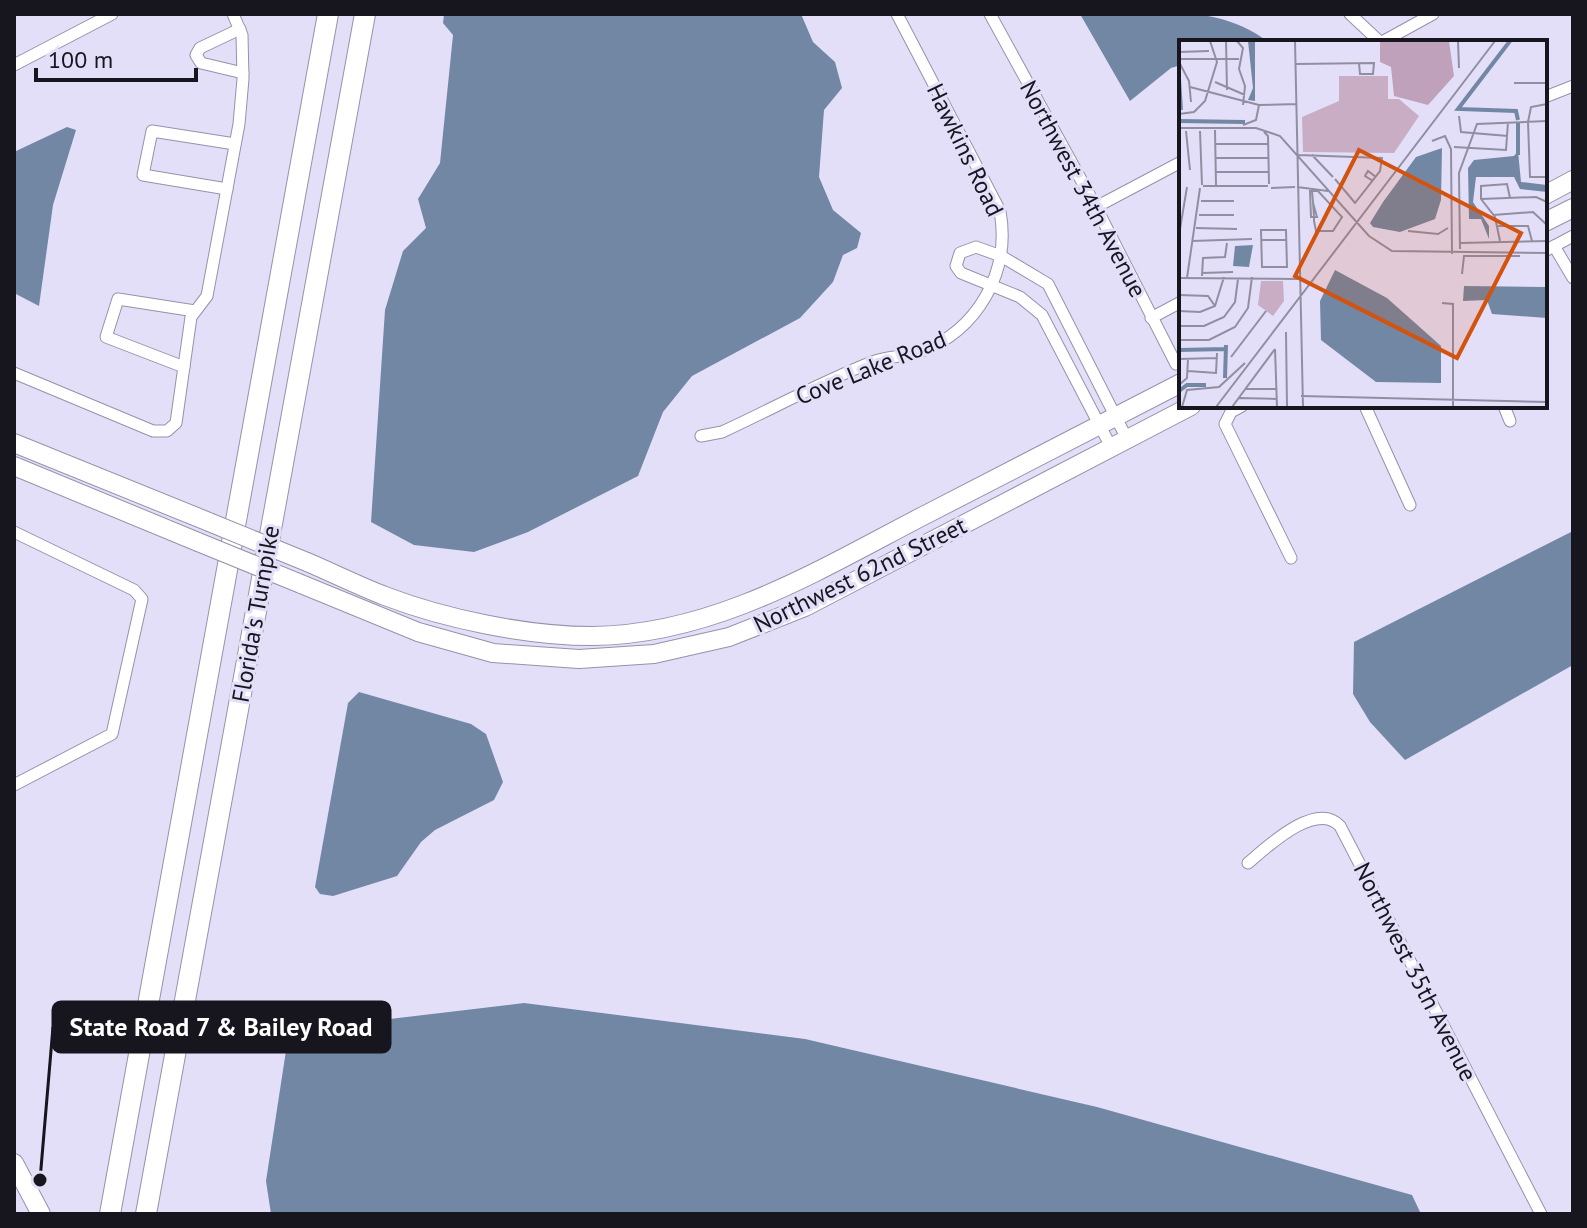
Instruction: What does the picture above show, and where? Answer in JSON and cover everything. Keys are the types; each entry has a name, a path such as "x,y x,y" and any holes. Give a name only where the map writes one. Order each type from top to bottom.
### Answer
{"highway":[{"name":"Florida's Turnpike","path":"110,1214 328,14"},
{"name":"Florida's Turnpike","path":"146,1214 365,14"}],"main road":[{"path":"1547,194 1573,180"},
{"path":"1547,221 1573,208"},
{"name":"Northwest 62nd Street","path":"14,443 385,596 436,613 505,628 592,636 652,630 718,615 792,585 1179,384"},
{"name":"Northwest 62nd Street","path":"14,466 418,632 493,653 579,659 654,654 729,637 805,607 1187,408"},
{"path":"14,1163 41,1214"}],"street":[{"path":"14,65 112,14"},
{"path":"14,373 153,431 167,431 176,423 191,317 207,296 235,144 243,73 242,35 233,14"},
{"name":"Hawkins Road","path":"897,14 1000,211 1004,234 1001,256"},
{"name":"Northwest 34th Avenue","path":"990,14 1096,207 1176,364"},
{"path":"1350,14 1379,40"},
{"path":"1385,40 1433,14"},
{"path":"240,29 200,48 196,55 201,63 243,73"},
{"path":"1547,96 1573,86"},
{"path":"227,189 143,175 152,131 235,144"},
{"path":"1096,207 1179,163"},
{"path":"1573,236 1549,248 1573,278"},
{"path":"976,247 1001,256 1048,284 1119,443 1042,315 1020,297 961,273 956,259 967,249 976,247"},
{"name":"Cove Lake Road","path":"701,436 722,432 876,360 918,352 941,343 959,332 993,284 1001,256"},
{"path":"184,367 106,337 118,299 195,311"},
{"path":"1151,318 1179,303"},
{"path":"1238,408 1231,412 1225,424 1291,558"},
{"path":"1366,408 1410,505"},
{"path":"1505,408 1510,421"},
{"path":"14,532 134,590 142,599 112,734 14,785"},
{"name":"Northwest 35th Avenue","path":"1248,863 1272,842 1310,820 1335,820 1541,1214"}],"water":[{"path":"1153,12 1202,15 1226,20 1265,40 1179,40 1179,66 1171,68 1130,101 1080,14"},
{"path":"444,14 801,14 813,42 835,62 842,88 824,110 819,177 833,210 861,233 857,248 843,255 833,282 800,318 692,376 663,412 638,476 528,532 474,552 414,545 371,522 385,310 403,251 426,228 418,199 440,163 453,35 443,23"},
{"path":"67,127 76,130 53,205 39,306 14,293 14,152"},
{"path":"1573,531 1573,665 1405,760 1370,722 1353,694 1354,642"},
{"path":"359,692 471,724 486,734 503,782 494,800 435,830 421,842 397,876 333,896 320,894 315,887 348,703"},
{"path":"524,1003 805,1039 1097,1107 1412,1195 1421,1214 271,1214 266,1181 289,1031"}],"place":[{"name":"State Road 7 & Bailey Road","path":"40,1180"}]}
